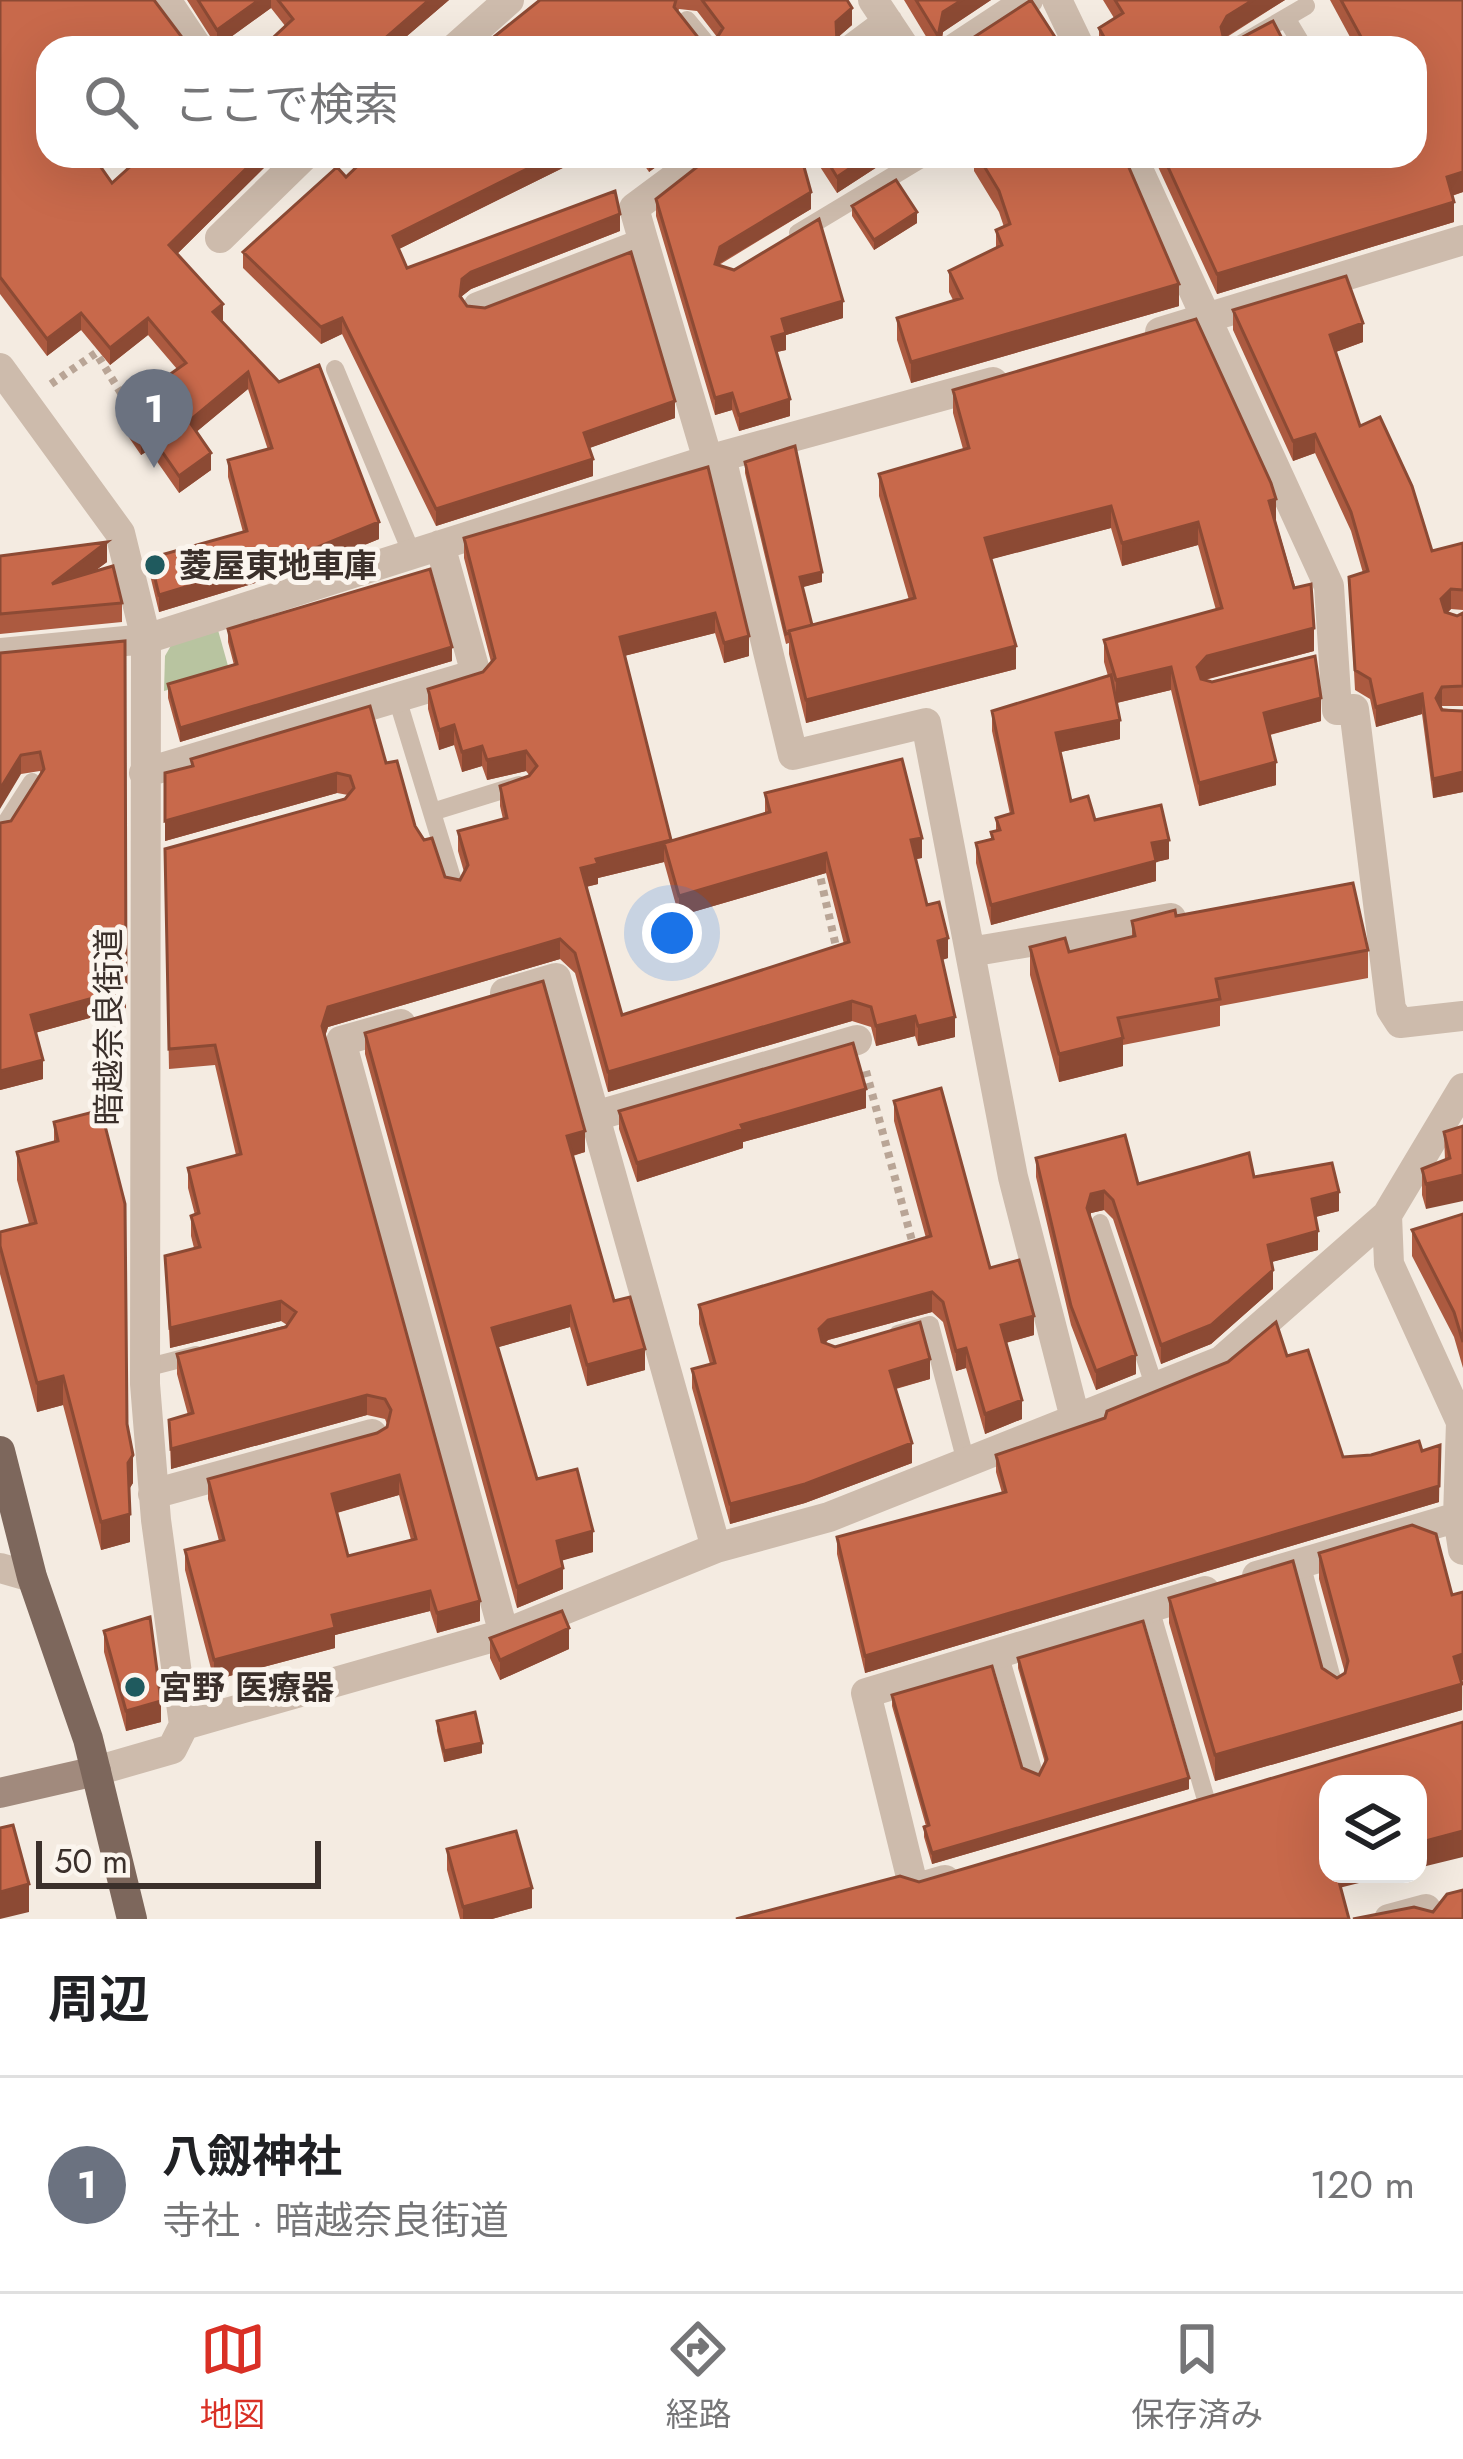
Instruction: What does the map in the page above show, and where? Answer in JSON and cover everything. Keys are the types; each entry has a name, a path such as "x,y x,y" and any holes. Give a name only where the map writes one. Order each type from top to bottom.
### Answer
{"main road":[{"path":"0,1451 32,1576 96,1771 132,1919"}],"street":[{"path":"166,0 190,36"},
{"path":"468,36 509,0"},
{"path":"973,36 1028,0"},
{"path":"1058,0 1074,36"},
{"path":"220,238 292,168"},
{"path":"688,168 634,208 714,458 793,755 926,723 1013,1177 1075,1418"},
{"path":"1138,168 1329,586 1324,663 1337,710 1354,709 1391,1009 1400,1023 1463,1016"},
{"path":"1127,342 1463,240"},
{"path":"478,307 644,243"},
{"name":"暗越奈良街道","path":"0,368 121,533 146,639 144,773 155,858 145,1368 153,1494 184,1725"},
{"path":"0,653 146,639 714,458 1025,373"},
{"path":"144,773 476,674 426,550"},
{"path":"970,952 1199,913"},
{"path":"470,1003 556,978 716,1548"},
{"path":"427,1016 340,1041 504,1634"},
{"path":"595,1116 857,1040"},
{"path":"0,1793 172,1749 184,1725 504,1634 716,1548 829,1517 1221,1361 1387,1215 1463,1088"},
{"path":"1387,1215 1389,1264 1462,1421 1458,1517 1463,1550"},
{"path":"153,1494 372,1434"},
{"path":"982,1869 914,1889 866,1693 1458,1517"},
{"path":"0,1568 32,1576"},
{"path":"1389,1919 1426,1909 1428,1919"}],"lane":[{"path":"1255,36 1306,6"},
{"path":"1286,18 1297,36"},
{"path":"687,20 700,36"},
{"path":"787,239 906,168"},
{"path":"335,369 426,550"},
{"path":"397,698 455,888"},
{"path":"0,832 32,782"},
{"path":"433,812 524,784"},
{"path":"1100,1223 1154,1385"},
{"path":"871,1342 930,1325 966,1462"},
{"path":"145,1368 214,1351"},
{"path":"1301,1563 1335,1690"},
{"path":"1150,1608 1206,1803"},
{"path":"999,1653 1034,1773"}],"path":[{"path":"25,403 96,353 124,398"}],"green space":[{"path":"218,630 230,673 164,691 165,656 173,642"}],"building":[{"path":"0,0 154,0 181,36 36,36 36,168 101,168 112,183 129,168 247,168 169,245 223,304 213,312 279,382 319,365 379,522 318,547 159,595 150,558 247,531 228,460 272,448 248,372 189,421 211,453 179,476 149,433 141,439 121,409 186,363 148,318 110,348 81,313 47,339 0,277"},
{"path":"198,0 259,0 217,30"},
{"path":"278,0 429,0 388,36 275,36 293,19"},
{"path":"540,0 676,0 674,7 697,36 495,36"},
{"path":"702,0 847,0 852,8 836,22 837,36 718,36 723,28"},
{"path":"916,0 962,0 943,12 938,36"},
{"path":"1031,0 1054,36 976,36"},
{"path":"1115,0 1253,0 1227,16 1221,27 1223,36 1103,36 1099,28 1123,13"},
{"path":"1341,0 1463,0 1463,172 1447,177 1454,202 1217,274 1168,168 1427,168 1427,36 1360,36"},
{"path":"1273,21 1281,36 1244,36"},
{"path":"336,168 346,177 355,168 529,168 393,236 407,268 615,191 620,214 471,272 462,279 460,296 467,306 485,308 631,252 675,401 584,433 593,459 436,509 342,318 321,327 243,252"},
{"path":"696,168 804,168 811,192 720,247 715,264 734,270 819,219 843,301 782,319 786,333 772,337 790,399 739,415 732,393 715,398 656,199"},
{"path":"985,168 1129,168 1179,284 911,362 897,318 962,298 949,271 1002,245 996,230 1010,224"},
{"path":"896,180 917,212 874,240 852,206"},
{"path":"1346,276 1363,323 1330,335 1360,426 1380,417 1412,486 1432,551 1463,543 1463,590 1451,589 1441,599 1445,612 1463,613 1463,686 1442,687 1436,698 1442,710 1463,711 1463,772 1433,779 1422,694 1376,707 1370,679 1355,670 1349,577 1368,571 1351,512 1315,434 1293,441 1233,310"},
{"path":"1196,319 1271,483 1276,499 1269,501 1294,588 1311,584 1314,628 1207,656 1197,667 1201,679 1212,682 1315,656 1321,698 1264,713 1276,762 1199,783 1171,667 1116,680 1104,640 1222,608 1198,522 1122,543 1111,506 985,538 1016,646 806,700 789,631 915,598 879,474 969,448 953,390"},
{"path":"795,446 822,572 800,577 812,625 786,634 745,462"},
{"path":"708,467 749,636 724,643 715,613 620,637 671,840 596,859 598,864 581,868 622,1015 849,942 826,853 679,896 664,843 770,812 765,793 902,759 922,838 911,840 927,905 939,902 948,938 938,941 955,1017 918,1026 915,1016 876,1026 871,1007 852,1001 608,1072 575,953 560,939 328,1007 322,1026 480,1601 437,1613 430,1591 332,1615 335,1628 214,1660 185,1550 224,1540 208,1479 377,1433 387,1427 391,1410 385,1399 367,1395 171,1449 169,1420 193,1413 177,1354 286,1327 296,1312 281,1301 170,1328 165,1256 200,1247 191,1216 199,1213 188,1168 241,1154 215,1045 169,1049 165,849 345,799 354,788 350,776 337,773 165,821 165,773 193,766 191,759 370,706 386,763 397,761 415,826 424,840 432,838 445,877 460,880 468,865 458,831 507,818 500,786 529,776 537,766 526,751 487,760 482,746 462,752 454,725 439,730 428,689 483,672 495,658 464,538","holes":["399,1475 416,1539 348,1556 332,1494"]},
{"path":"107,542 52,584 113,566 122,603 0,614 0,556"},
{"path":"430,569 452,647 180,728 168,684 237,664 228,629"},
{"path":"125,641 126,989 31,1015 43,1060 0,1071 0,823 11,821 44,769 40,752 21,755 0,789 0,653"},
{"path":"1111,675 1120,720 1056,733 1071,801 1088,796 1095,820 1161,805 1169,840 1152,843 1156,861 991,905 976,843 993,839 991,832 1000,830 996,818 1013,813 992,711"},
{"path":"1353,883 1368,950 1216,979 1220,999 1118,1018 1123,1038 1059,1054 1030,947 1065,938 1069,952 1135,936 1132,921 1175,910 1176,916"},
{"path":"543,981 585,1131 567,1136 614,1301 630,1297 645,1349 587,1365 570,1306 492,1328 537,1479 577,1469 593,1531 557,1541 563,1568 517,1587 365,1033"},
{"path":"853,1043 866,1089 741,1125 743,1129 637,1163 619,1111"},
{"path":"941,1088 990,1268 1019,1260 1034,1316 1001,1325 1022,1400 985,1414 966,1348 956,1351 943,1302 932,1292 828,1320 819,1329 822,1342 835,1347 920,1322 930,1359 890,1371 912,1443 805,1484 730,1504 692,1369 715,1363 699,1305 931,1236 894,1101"},
{"path":"101,1110 125,1204 127,1424 133,1455 128,1463 130,1514 101,1522 63,1376 37,1383 0,1232 36,1223 17,1152 58,1141 54,1122"},
{"path":"1463,1126 1463,1175 1426,1184 1422,1169 1450,1158 1444,1132"},
{"path":"1125,1135 1138,1184 1249,1153 1254,1177 1332,1163 1339,1192 1312,1199 1318,1231 1268,1245 1273,1270 1211,1325 1161,1345 1113,1200 1104,1191 1091,1194 1087,1208 1136,1355 1096,1371 1071,1306 1036,1158"},
{"path":"1463,1214 1463,1342 1454,1312 1412,1230"},
{"path":"1276,1322 1287,1356 1308,1350 1343,1457 1371,1455 1419,1441 1422,1451 1440,1445 1439,1486 865,1656 837,1537 1006,1492 996,1455 1105,1418 1107,1411 1228,1362"},
{"path":"1412,1525 1436,1534 1452,1595 1463,1592 1463,1654 1454,1657 1462,1684 1215,1755 1169,1598 1293,1561 1322,1668 1337,1678 1345,1673 1348,1661 1319,1553"},
{"path":"562,1611 569,1628 500,1660 490,1638"},
{"name":"宮野 医療器","path":"150,1617 161,1701 126,1711 104,1631"},
{"path":"1143,1621 1189,1778 932,1853 924,1827 929,1825 892,1695 992,1666 1022,1768 1039,1775 1047,1759 1018,1658"},
{"path":"475,1712 482,1743 444,1751 437,1721"},
{"path":"1463,1722 1463,1831 1427,1841 1427,1775 1319,1775 1319,1883 1339,1883 1349,1919 736,1919 900,1876 919,1882"},
{"path":"13,1825 29,1884 0,1892 0,1828"},
{"path":"516,1831 532,1888 463,1907 447,1849"},
{"path":"1463,1890 1463,1919 1353,1919 1414,1907 1433,1912 1447,1894"}],"place":[{"name":"八劔神社","path":"154,468"},
{"name":"菱屋東地車庫","path":"155,565"},
{"name":"宮野 医療器","path":"135,1687"}]}
